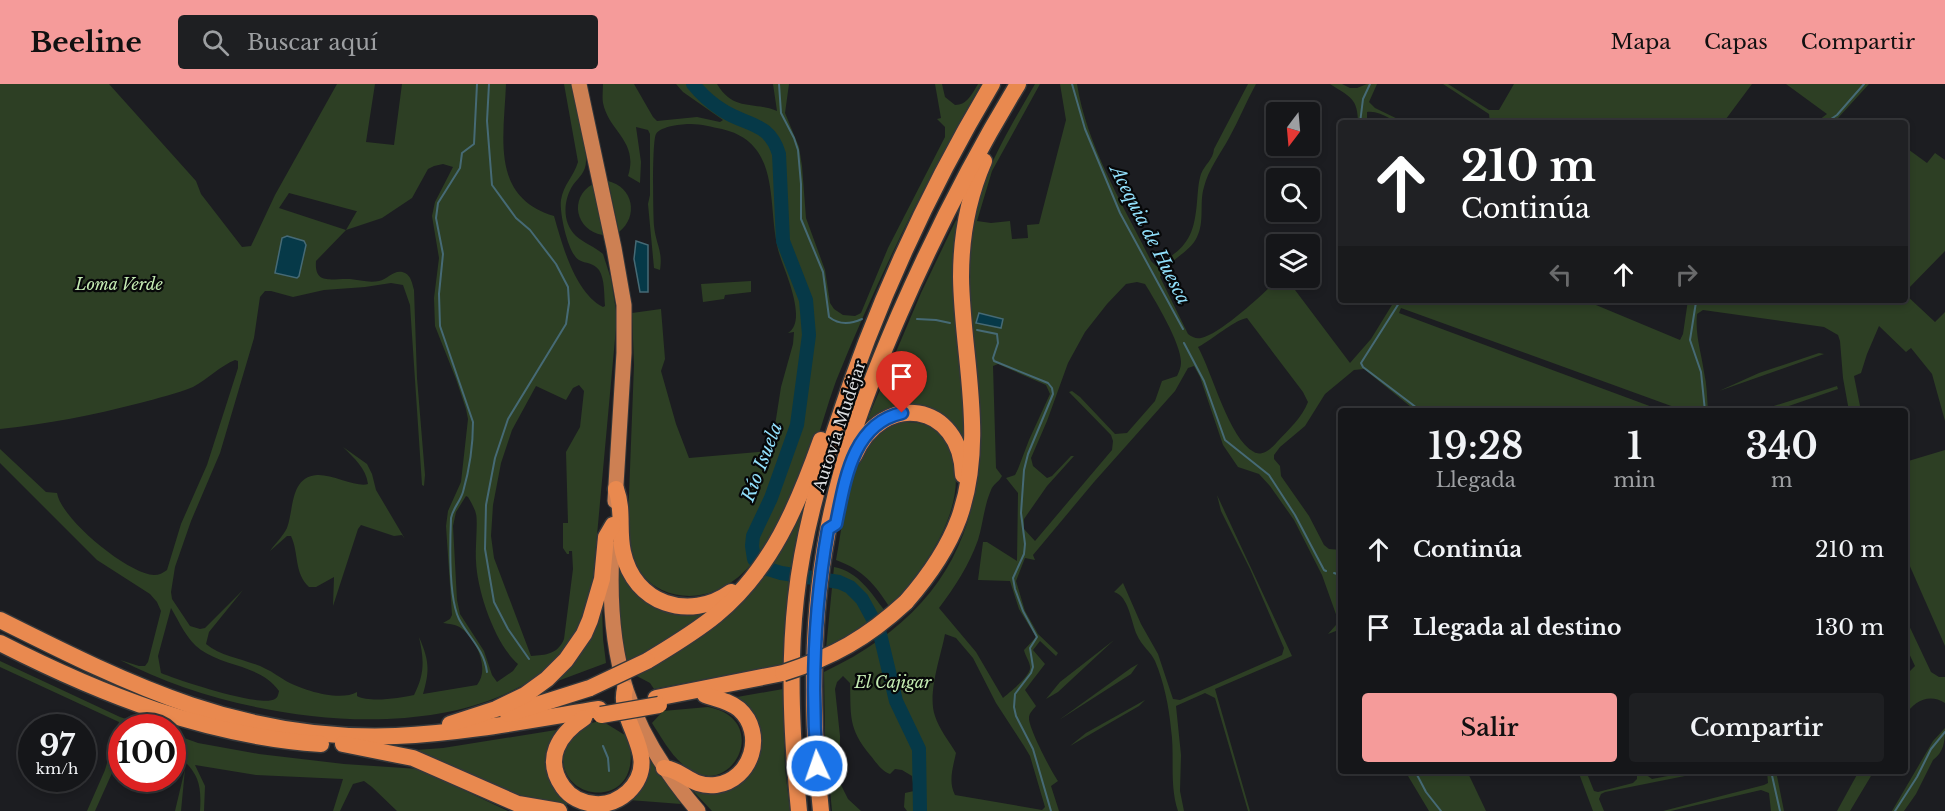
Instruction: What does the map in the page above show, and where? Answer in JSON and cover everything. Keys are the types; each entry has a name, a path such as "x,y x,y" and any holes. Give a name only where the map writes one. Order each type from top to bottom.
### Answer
{"highway":[{"path":"579,84 624,305 624,352 611,583 616,652 625,689 642,729 664,768 698,811"},
{"name":"Autovía Mudéjar","path":"799,811 792,701 796,597 805,542 820,481 843,405 900,262 942,174 992,84"},
{"name":"Autovía Mudéjar","path":"821,811 814,714 817,600 826,538 849,445 883,352 918,273 960,188 1018,84"},
{"path":"0,643 96,689 146,708 218,729 298,742 441,733 600,712 783,673 819,661 850,646 878,627 906,602 930,573 953,532 963,505 972,452 970,386 962,290 965,230 972,194 982,165 1026,84"},
{"path":"69,655 225,710 266,719 349,729 400,729 449,724 519,711 590,688 646,661 705,623 746,586 771,552 805,485 836,396 890,268 900,262"},
{"path":"826,538 836,524 850,468 858,447 868,432 888,417 902,413 916,414 937,421 948,430 956,442 961,457 963,473 961,493 945,545"},
{"path":"616,489 621,504 621,544 625,560 636,581 652,596 672,605 694,607 715,602 737,587 746,586"},
{"path":"449,724 512,703 542,684 566,660 584,634 593,613 602,579 606,537 613,525"},
{"path":"0,620 69,655 145,689 212,713 413,758 525,807 559,811"},
{"path":"657,701 705,695 763,683 783,673"},
{"path":"584,718 566,731 558,743 554,762 557,774 567,791 577,799 596,804 609,803 621,798 630,789 638,779 641,766 638,742 622,699 625,689"},
{"path":"664,768 673,769 695,782 715,785 734,778 748,763 753,750 753,736 746,717 731,704 705,695"},
{"path":"340,740 441,740 584,718 600,712"}],"green space":[{"name":"Loma Verde","path":"0,84 109,84 196,181 201,194 242,247 251,246 275,195 337,84 375,84 366,142 394,145 402,84 506,84 503,144 510,180 519,195 533,207 554,216 577,279 593,300 603,307 605,306 601,274 594,266 579,260 571,250 561,213 562,195 578,162 564,84 572,84 583,134 586,165 567,197 566,218 571,231 576,236 603,254 611,279 617,317 593,579 583,613 567,645 547,669 529,682 503,695 459,709 411,717 360,719 309,716 208,695 162,679 120,660 139,666 145,666 148,662 161,611 157,602 150,594 97,560 0,463 0,449 46,492 57,493 70,517 97,543 128,565 154,575 161,574 167,570 181,524 207,465 238,368 238,361 235,360 193,387 167,396 88,415 0,429","holes":["443,164 453,167 435,202 432,216 439,258 434,298 435,326 456,379 468,419 461,482 448,511 446,526 452,615 443,623 457,626 467,633 477,647 482,671 477,685 423,694 427,665 419,637 422,666 414,695 377,700 357,696 357,692 341,696 311,691 206,644 209,632 243,590 205,628 200,629 190,626 172,599 171,592 175,567 191,521 220,453 254,338 260,297 265,291 293,297 324,290 391,283 403,285 410,305 422,485 424,486 414,290 410,278 407,274 398,272 375,282 326,279 321,277 316,269 316,261 346,230 382,218 412,198 428,169","289,193 357,211 346,230 279,208","579,385 584,391 580,427 566,452 568,523 563,523 563,548 567,554 572,551 573,569 564,639 555,651 531,656 494,558 491,536 493,505 501,463 512,430 536,386 566,400 573,388","466,496 476,514 477,573 484,602 502,644 518,664 513,671 497,682 492,675 484,651 460,614 457,600 453,526 456,512","171,608 187,636 201,650 263,676 279,691 275,699 254,700 219,692 161,673 158,656"]},
{"path":"603,84 634,84 657,121 697,117 720,122 723,120 683,92 676,84 717,84 730,99 777,111 773,84 789,84 785,113 799,147 806,218 825,270 830,303 843,315 855,316 861,313 888,248 945,137 945,127 937,119 941,118 935,84 942,84 945,97 955,105 959,105 966,101 978,84 981,84 922,193 868,305 836,381 812,454 784,514 748,568 729,584 697,596 674,594 652,584 639,569 632,551 628,521 634,365 632,313 661,309 665,359 661,371 676,424 689,458 771,451 781,387 793,344 794,332 788,333 794,327 796,308 776,238 769,181 764,164 756,149 742,137 722,129 699,124 682,124 667,127 656,134 653,163 654,219 661,263 660,270 654,268 648,204 650,134 648,130 636,127 641,162 640,183 628,176 630,154 627,145 606,113"},
{"name":"El Cajigar","path":"1035,84 1040,84 992,171 977,221 991,223 1010,221 1012,239 1028,238 1027,225 1039,224 1066,120 1060,84 1077,84 1097,153 1151,261 1156,266 1175,253 1187,241 1194,225 1201,174 1248,84 1256,84 1206,181 1201,225 1197,237 1160,277 1188,334 1194,337 1201,338 1220,329 1268,288 1294,288 1350,363 1371,339 1393,303 1591,303 1680,340 1688,303 1908,303 1908,297 1935,322 1945,312 1945,421 1932,374 1911,348 1906,352 1879,326 1861,373 1854,376 1860,408 1848,408 1838,335 1824,327 1703,310 1697,314 1697,329 1708,408 1677,408 1401,308 1399,313 1655,408 1412,408 1364,369 1354,370 1325,394 1305,426 1274,455 1274,459 1280,466 1281,476 1309,516 1324,545 1329,549 1338,550 1338,630 1328,634 1336,625 1337,617 1322,575 1294,520 1259,474 1238,467 1223,445 1200,377 1194,366 1188,368 1175,391 1033,555 1035,560 1025,558 1016,581 1025,611 1038,634 1058,653 1056,656 1040,641 1033,650 1045,664 1025,690 1036,706 1029,716 1032,731 1058,781 1051,786 1059,811 907,811 904,807 905,793 914,791 912,776 895,769 890,774 879,766 863,746 852,721 850,683 843,676 837,682 835,689 840,736 839,781 848,799 861,811 832,811 825,736 824,672 864,650 897,626 925,599 947,568 963,534 974,496 980,455 980,410 970,300 969,255 971,233 980,194 996,156","holes":["1137,282 1145,284 1177,345 1181,363 1180,370 1177,376 1162,381 1155,401 1127,433 1115,434 1080,397 1072,391 1069,392 1111,435 1112,450 1035,541 1024,529 1024,519 1047,486 1074,456 1071,456 1052,476 1047,478 1033,466 1031,458 1068,363 1085,332 1126,284","1247,318 1303,392 1308,402 1290,428 1267,451 1254,452 1245,445 1229,420 1198,347 1229,326","998,364 1046,385 1050,394 1018,469 1015,475 1006,478 1018,493 1017,561 987,542 983,542 978,580 1010,581 1019,609 1036,637 1024,650 1030,664 1029,673 1003,698 976,652 939,608 956,584 970,558 978,540 992,488 1002,476 996,468 993,366","945,634 956,638 973,658 996,703 1030,756 1045,807 1042,810 955,795 951,780 956,753 939,726 933,707 933,697"]},
{"path":"1330,84 1357,88 1367,84 1377,84 1369,102 1375,108 1400,120 1367,112 1367,120 1358,120 1352,99"},
{"path":"1443,84 1448,84 1489,110 1499,110 1514,84 1752,84 1725,120 1490,120 1489,114"},
{"path":"1786,84 1869,84 1838,118 1839,120 1819,120 1827,114"},
{"path":"1908,149 1927,163 1935,153 1945,160 1945,251 1908,289"},
{"path":"608,181 623,189 630,203 629,218 619,232"},
{"path":"593,184 603,235 587,227 581,221 578,213 580,197"},
{"path":"956,220 959,223 966,445 957,428 948,419 927,408 904,407 893,409 871,420 868,418 921,293"},
{"path":"751,281 751,292 725,295 724,299 703,302 701,284"},
{"path":"1819,353 1824,354 1719,391 1759,373"},
{"path":"1837,386 1838,389 1783,408 1767,408"},
{"path":"902,422 925,424 942,435 950,449 955,470 955,492 950,513 930,555 890,608 868,579 854,568 836,560 852,479 860,460 870,443 884,430"},
{"path":"343,447 367,464 376,490 405,539 402,535 394,536 361,525 333,606 334,577 316,587 309,587 301,576 291,536 287,536 270,551 287,528 294,495 302,481 308,477 323,475 358,484 368,484 362,468"},
{"path":"1945,450 1945,646 1908,562 1908,461"},
{"path":"811,485 792,574 786,619 784,664 654,689 650,683 633,674 715,623"},
{"path":"1217,495 1292,656 1215,689 1250,811 1248,811 1215,698 1205,693 1176,706 1181,755 1180,791 1184,811 1178,811 1173,780 1170,721 1161,677 1153,658 1137,635 1126,604 1119,594 1114,592 1123,583 1141,624 1158,654 1173,699 1180,700 1282,655 1284,648 1250,569 1221,511"},
{"path":"618,563 673,613 704,614 626,664 619,614"},
{"path":"834,567 851,573 857,578 885,611 864,628 826,649"},
{"path":"602,606 606,663 555,682 583,647"},
{"path":"1908,623 1931,672 1939,677 1945,677 1945,703 1933,699 1922,700 1908,712 1908,673 1915,666 1908,651"},
{"path":"1114,640 1058,692 1046,699 1060,682"},
{"path":"0,661 114,714 108,714 108,717 0,667"},
{"path":"1138,664 1131,674 1059,720 1131,668"},
{"path":"783,689 785,768 790,811 712,811 693,791 717,792 738,784 753,769 758,758 761,736 758,722 752,712 737,697"},
{"path":"1145,700 1139,706 1070,746 1086,733"},
{"path":"708,707 727,714 738,726 742,740 739,754 731,766 720,774 706,776 690,770 678,760 652,723 663,711"},
{"path":"602,721 628,737 631,760 626,777 616,788 603,792 589,791 576,785 567,774 563,753 567,743 578,731 589,724"},
{"path":"1945,728 1942,750 1933,760 1916,794 1904,811 1892,811 1933,741"},
{"path":"556,730 548,749 547,768 549,778 568,803 567,805 520,798 414,753 416,750 443,748"},
{"path":"186,739 259,754 344,764 419,769 508,811 397,811 364,781 353,784 340,811 333,811 343,779 256,775 195,765 205,786 204,811 200,811 199,784 186,763"},
{"path":"649,756 681,804 629,800 646,758"},
{"path":"108,760 108,782 95,811 87,811 96,792"},
{"path":"1407,774 1468,774 1486,811 1429,811"},
{"path":"1579,774 1587,774 1594,791 1598,792 1633,783 1637,779 1637,774 1645,774 1652,779 1678,774 1695,774 1605,792 1599,799 1604,811 1593,811"},
{"path":"1767,774 1777,774 1784,811 1771,811 1769,793 1761,790 1663,811 1764,785 1768,783"},
{"path":"1857,774 1872,774 1850,811 1837,811"},
{"path":"180,792 183,792 181,811 175,811"}],"water":[{"path":"287,236 304,241 306,245 297,278 275,273 282,238"},
{"path":"636,241 648,245 648,292 640,292 634,259"},
{"path":"979,313 1003,319 1001,328 976,323"}],"waterway":[{"path":"477,84 474,144 462,153 460,168 438,203 436,218 443,254 439,294 440,326 473,422 465,484 451,518 451,584 459,619 483,657 487,672"},
{"path":"489,84 487,121 492,185 516,218 530,230 556,264 568,287 569,303 566,324 508,419 495,458 486,505 485,549 494,602 508,629 529,659"},
{"name":"Río Isuela","path":"693,84 718,107 763,130 775,143 779,154 783,241 806,300 809,335 797,425 771,498 753,536 754,559 768,569 781,573 839,582 850,587 862,599 879,630 896,701 919,749 920,811"},
{"path":"779,84 781,113 798,150 801,219 823,272 829,317 845,323 862,319"},
{"name":"Acequia de Huesca","path":"1072,84 1085,129 1120,213 1183,329"},
{"path":"1360,120 1363,99 1370,84"},
{"path":"1830,120 1837,115 1864,84"},
{"path":"1399,303 1361,363 1363,367 1417,408"},
{"path":"1696,303 1690,340 1701,372 1705,408"},
{"path":"917,319 950,323"},
{"path":"977,330 997,334 998,343 994,361 1048,383 1053,394 1028,454 1024,470 1021,513 1024,554 1013,578 1023,611 1037,637 1030,648 1033,667 1015,694 1014,707 1016,716 1033,749 1051,811"},
{"name":"Acequia de Huesca","path":"1184,343 1204,381 1225,440 1269,475 1295,515 1326,571"},
{"name":"Acequia de Huesca","path":"1334,573 1338,578"},
{"path":"1895,811 1917,777 1931,749 1945,732"},
{"path":"603,746 608,758 609,771"},
{"name":"Acequia de Huesca","path":"1417,774 1426,792 1441,811"},
{"path":"1772,774 1780,811"}],"route":[{"path":"817,766 814,640 817,600 828,529 836,524 850,468 863,439 880,421 902,413"}]}
